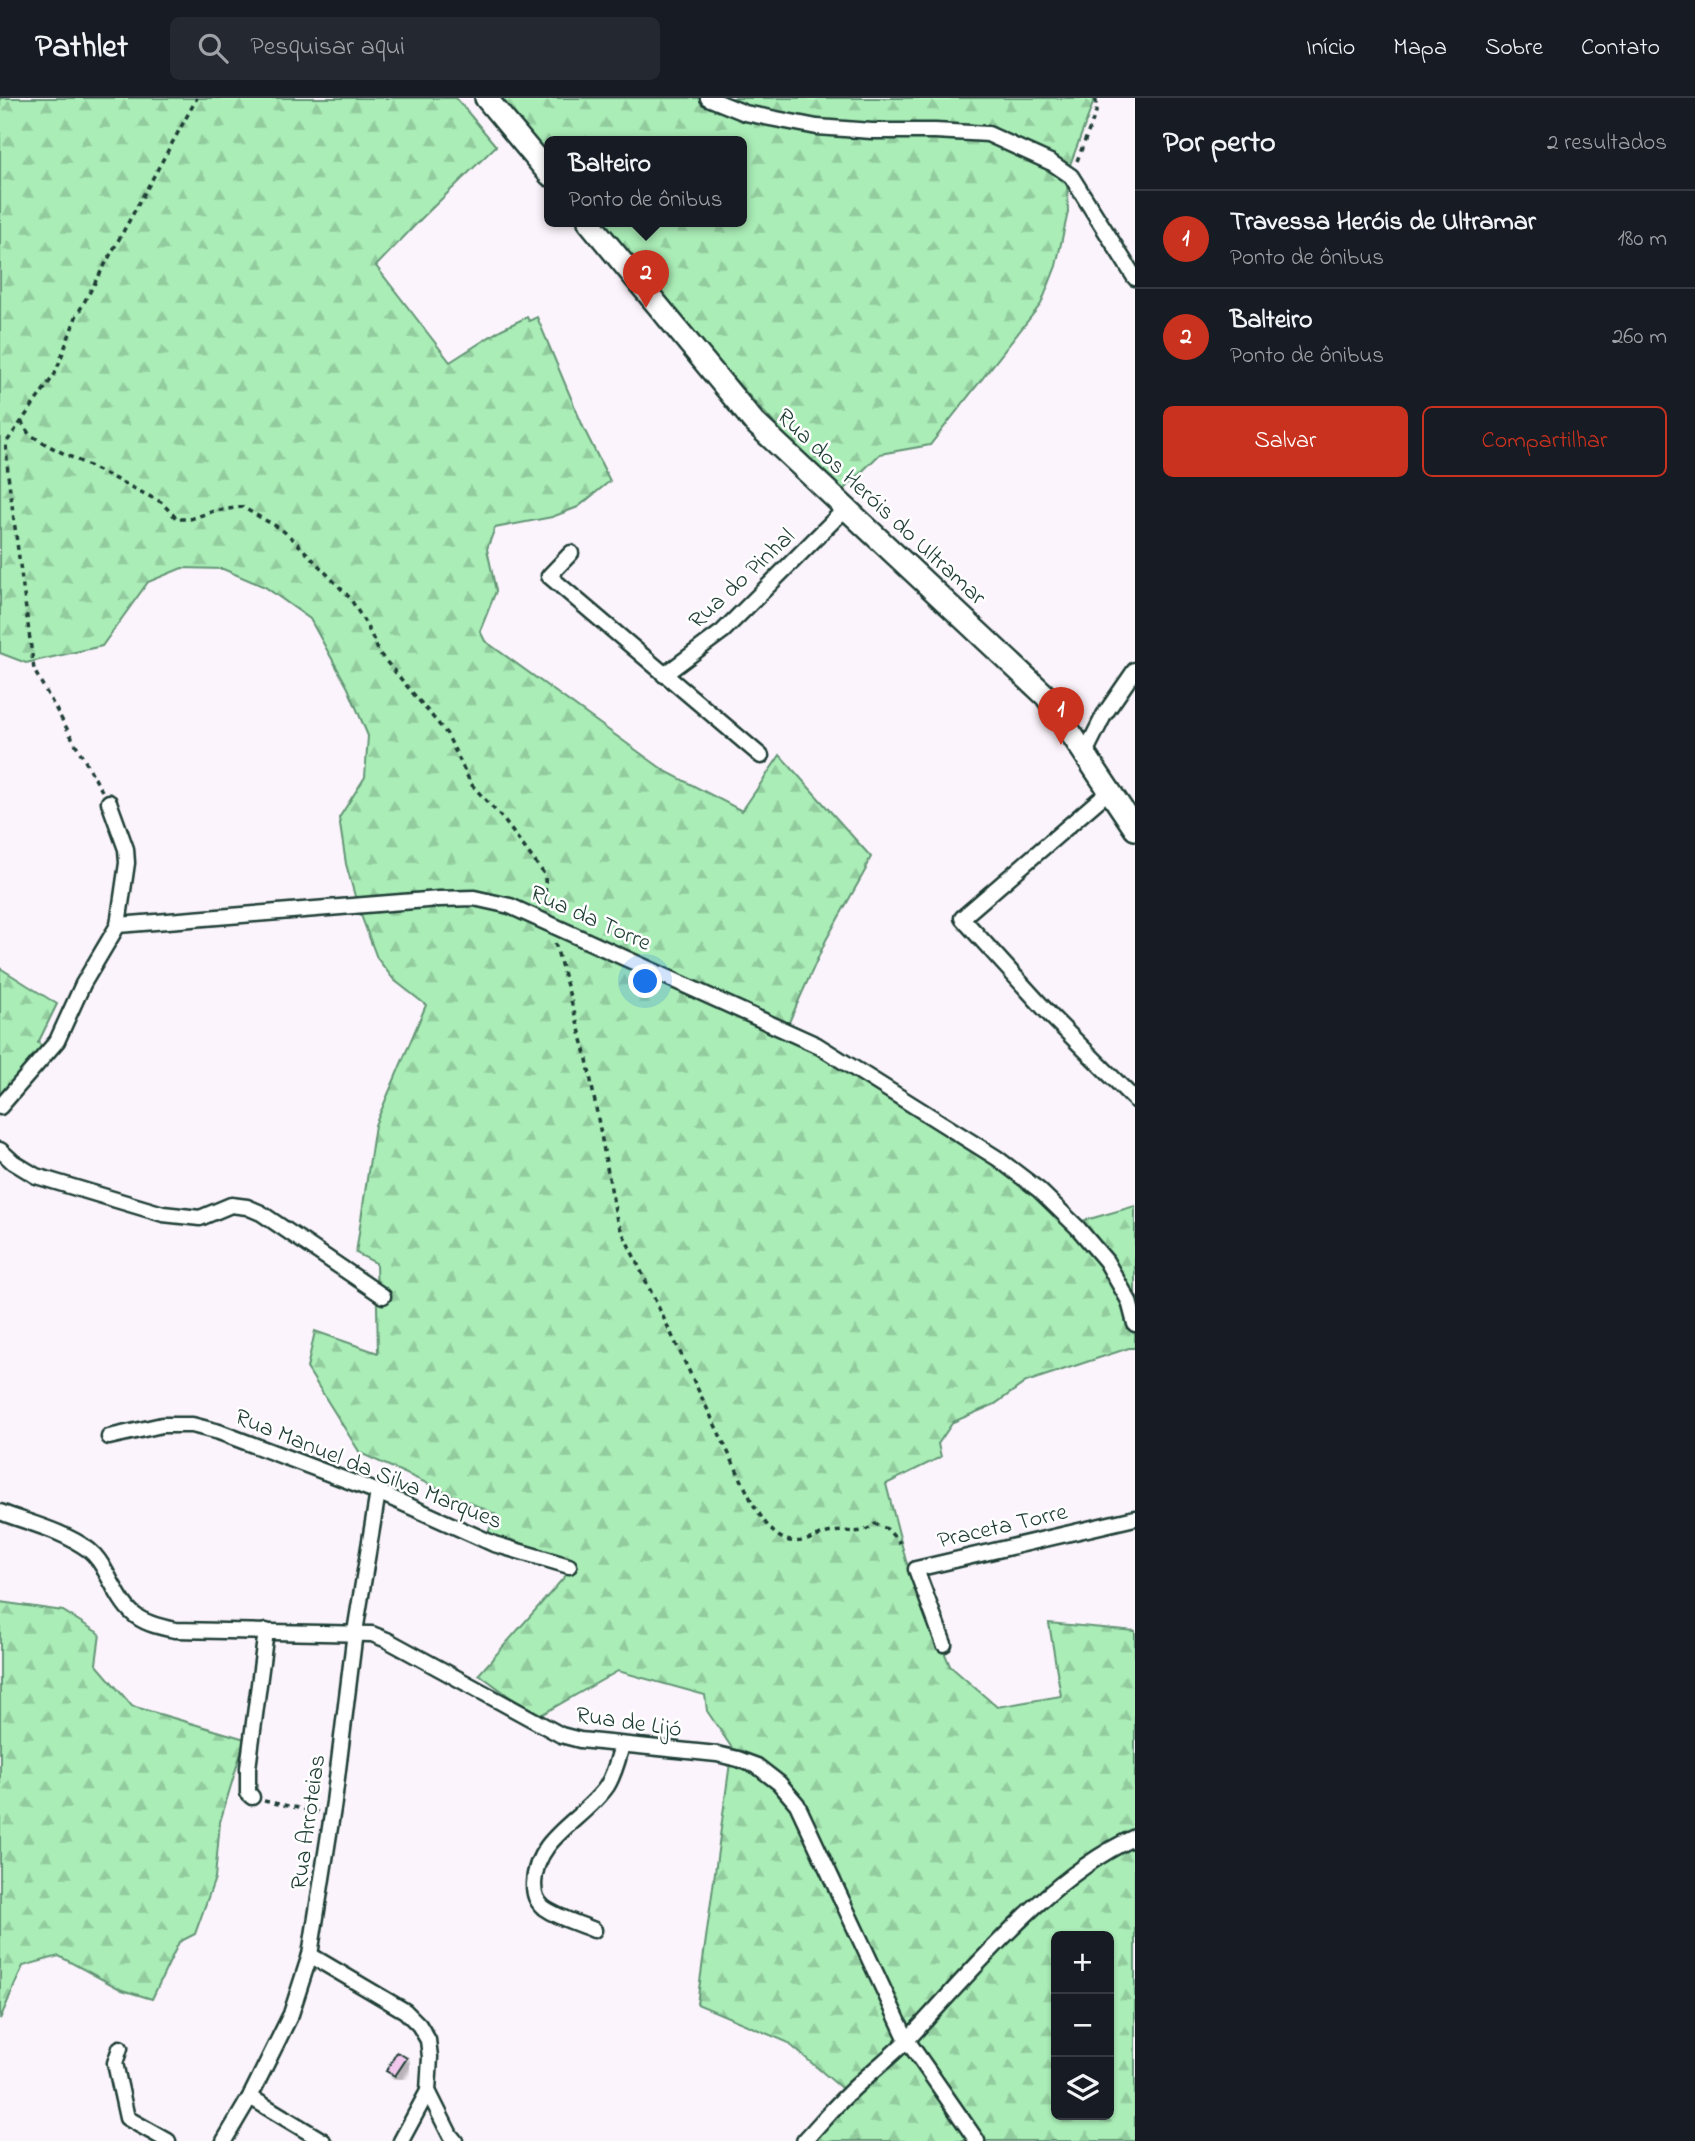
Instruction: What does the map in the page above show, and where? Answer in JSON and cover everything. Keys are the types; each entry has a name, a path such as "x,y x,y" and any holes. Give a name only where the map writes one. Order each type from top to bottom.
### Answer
{"street":[{"path":"485,98 544,168"},
{"path":"708,98 745,113 817,127 988,134 1052,163 1071,176 1135,278"},
{"name":"Rua dos Heróis do Ultramar","path":"593,227 754,422 1046,696 1135,829"},
{"name":"Rua do Pinhal","path":"664,676 723,631 845,509"},
{"path":"571,553 550,576 761,756"},
{"path":"1085,753 1104,715 1135,670"},
{"path":"1109,791 962,918 1051,1016 1135,1100"},
{"path":"0,1107 57,1041 83,984 117,925 127,863 125,849 108,802"},
{"name":"Rua da Torre","path":"117,925 439,899 474,898 510,906 817,1045 998,1158 1039,1190 1077,1227 1106,1261 1129,1301 1135,1324"},
{"path":"0,1150 24,1170 36,1176 163,1214 200,1219 231,1205 247,1207 261,1213 383,1296"},
{"name":"Rua Manuel da Silva Marques","path":"109,1437 162,1425 192,1425 219,1432 378,1492 494,1544 569,1566"},
{"name":"Rua Arroteias","path":"224,2141 250,2097 291,2014 310,1955 332,1816 355,1632 378,1492"},
{"name":"Rua de Lijó","path":"0,1511 74,1541 91,1552 103,1565 125,1607 140,1619 155,1626 175,1630 372,1634 561,1734 580,1740 717,1754 757,1766 779,1783 797,1804 907,2040 977,2141"},
{"name":"Praceta Torre","path":"944,1644 916,1569 1135,1518"},
{"path":"252,1797 248,1794 248,1768 266,1631"},
{"path":"594,1930 543,1907 534,1895 534,1880 538,1862 556,1835 606,1787 614,1773 622,1745"},
{"path":"804,2141 847,2095 907,2040 997,1944 1048,1896 1084,1865 1135,1837"},
{"path":"310,1955 405,2011 419,2025 428,2040 428,2091 401,2141"},
{"path":"120,2048 116,2063 127,2118 168,2141"},
{"path":"428,2091 455,2141"},
{"path":"250,2097 323,2141"}],"path":[{"path":"108,802 34,670 6,443 55,374 76,317 197,98"},
{"path":"1071,176 1096,112 1096,98"},
{"path":"21,421 29,434 111,479 160,502 177,519 190,519 214,510 242,507 281,529 350,598 380,654 447,734 471,784 503,819 545,875 546,911 586,1054 617,1221 753,1504 769,1530 788,1541 805,1541 836,1531 856,1533 875,1524 887,1529 900,1543"},
{"path":"252,1797 332,1816"}],"green space":[{"path":"0,98 456,98 496,146 376,266 450,362 502,329 527,317 529,321 537,317 584,429 610,481 578,507 552,517 495,528 487,549 496,591 480,631 485,641 665,771 742,811 780,755 871,857 826,940 785,1031 1032,1186 1068,1225 1135,1206 1135,1348 1026,1382 995,1404 953,1422 938,1444 941,1457 886,1484 906,1561 950,1666 997,1707 1061,1696 1049,1623 1135,1631 1135,2141 814,2141 853,2098 787,2042 697,2004 732,1748 707,1711 705,1695 618,1671 537,1717 479,1674 575,1565 487,1536 495,1514 360,1453 307,1368 315,1331 378,1353 376,1263 356,1253 375,1125 426,1005 394,980 377,958 346,864 339,818 365,777 368,736 348,688 310,619 265,587 223,569 182,568 148,582 102,646 26,663 0,653"},
{"path":"503,98 1095,98 1067,173 1068,212 1056,266 1041,304 930,445 880,454 843,490 792,443 603,227 747,227 747,136 544,136 544,161 504,108"},
{"path":"0,968 57,1004 38,1043 44,1047 0,1098"},
{"path":"0,1602 63,1611 100,1634 96,1664 132,1706 245,1739 220,1822 215,1878 195,1934 179,1942 152,1999 122,1990 59,1956 23,1966 0,2019"}],"building":[{"path":"397,2052 407,2058 395,2076 386,2071"}],"place":[{"name":"Balteiro","path":"646,308"},
{"name":"Travessa Heróis de Ultramar","path":"1061,745"}]}
